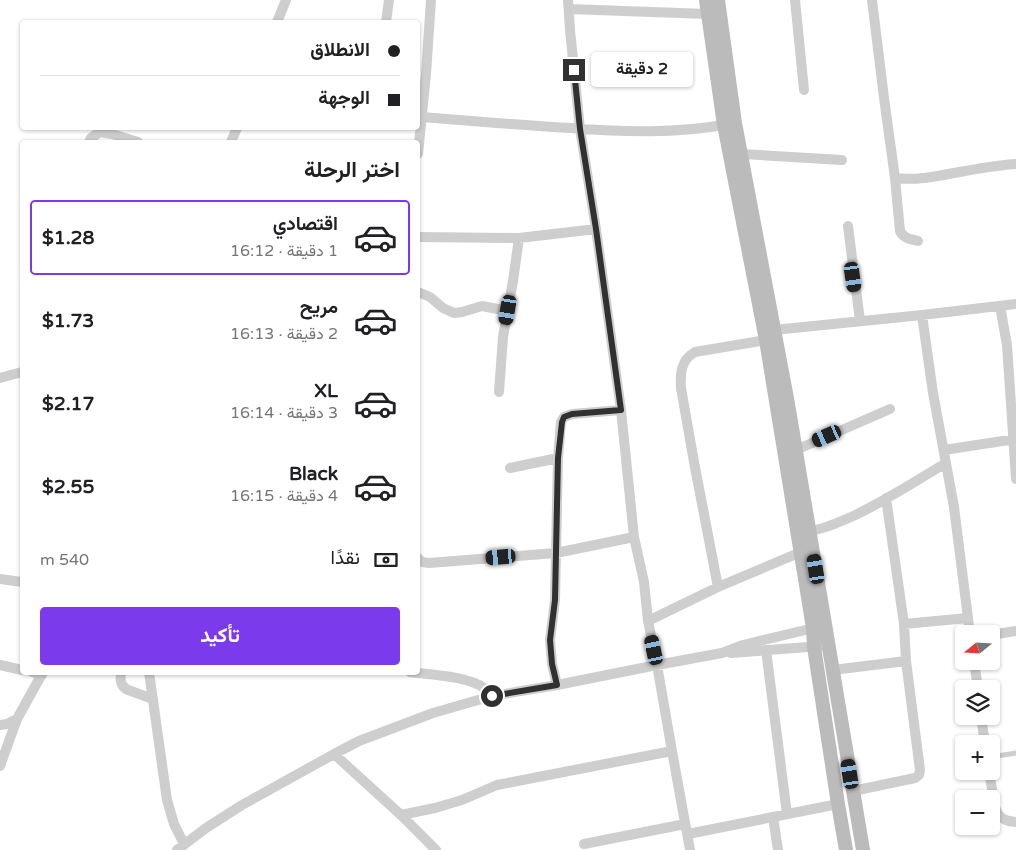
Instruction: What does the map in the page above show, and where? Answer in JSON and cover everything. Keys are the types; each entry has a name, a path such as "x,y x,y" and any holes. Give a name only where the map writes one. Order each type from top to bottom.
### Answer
{"street":[{"path":"278,20 286,0"},
{"path":"386,20 389,0"},
{"path":"420,140 422,117 422,70 431,0"},
{"path":"718,0 730,124 742,154 801,552 819,627"},
{"path":"796,0 804,90"},
{"path":"872,0 896,178 900,231 902,236 918,240"},
{"path":"690,850 648,621 644,582 634,537 621,410 580,129 569,4 707,7 770,335 796,450 810,531 838,804 846,850"},
{"path":"422,117 617,131 664,131 730,124"},
{"path":"90,140 100,132 132,140"},
{"path":"742,154 842,160"},
{"path":"896,178 918,178 1016,164"},
{"path":"848,226 860,321"},
{"path":"420,237 519,238 596,229"},
{"path":"499,392 503,337 519,238"},
{"path":"420,293 454,313 482,306 508,310"},
{"path":"718,587 682,397 680,377 682,365 686,359 695,352 770,335 860,321 1016,304"},
{"path":"1000,306 1011,344 1016,479"},
{"path":"922,315 933,393 954,507 969,625"},
{"path":"0,378 20,373"},
{"path":"796,450 890,409"},
{"path":"557,685 552,664 550,640 555,600 560,427 564,417 572,414 621,410"},
{"path":"944,450 1014,439"},
{"path":"510,468 558,458"},
{"path":"810,531 837,523 866,510 946,463"},
{"path":"852,791 915,778 919,775 920,770 906,661 904,624 886,498"},
{"path":"420,560 429,563 556,553 634,537"},
{"path":"648,621 718,587 801,552"},
{"path":"0,579 20,582"},
{"path":"904,624 968,618"},
{"path":"149,675 167,800 180,847 242,805 334,754 359,741 409,721 492,696 722,653 743,645 819,627"},
{"path":"1000,634 1016,631"},
{"path":"722,653 821,646"},
{"path":"821,646 833,670 863,850"},
{"path":"766,650 787,814"},
{"path":"833,670 906,661"},
{"path":"0,665 20,670"},
{"path":"420,673 463,679 484,688 492,696"},
{"path":"0,766 17,719 38,675"},
{"path":"121,675 121,684 124,688 153,699"},
{"path":"0,725 17,719"},
{"path":"401,815 453,803 497,785 672,751"},
{"path":"334,754 436,850"},
{"path":"990,780 995,809 1002,818 1007,821 1016,822"},
{"path":"584,844 773,817 838,804"},
{"path":"773,817 778,850"}],"lane":[{"path":"1000,756 1016,753"}],"route":[{"path":"492,696 557,685 552,664 550,640 555,600 560,427 564,417 568,415 621,410 580,129 574,70"}]}
